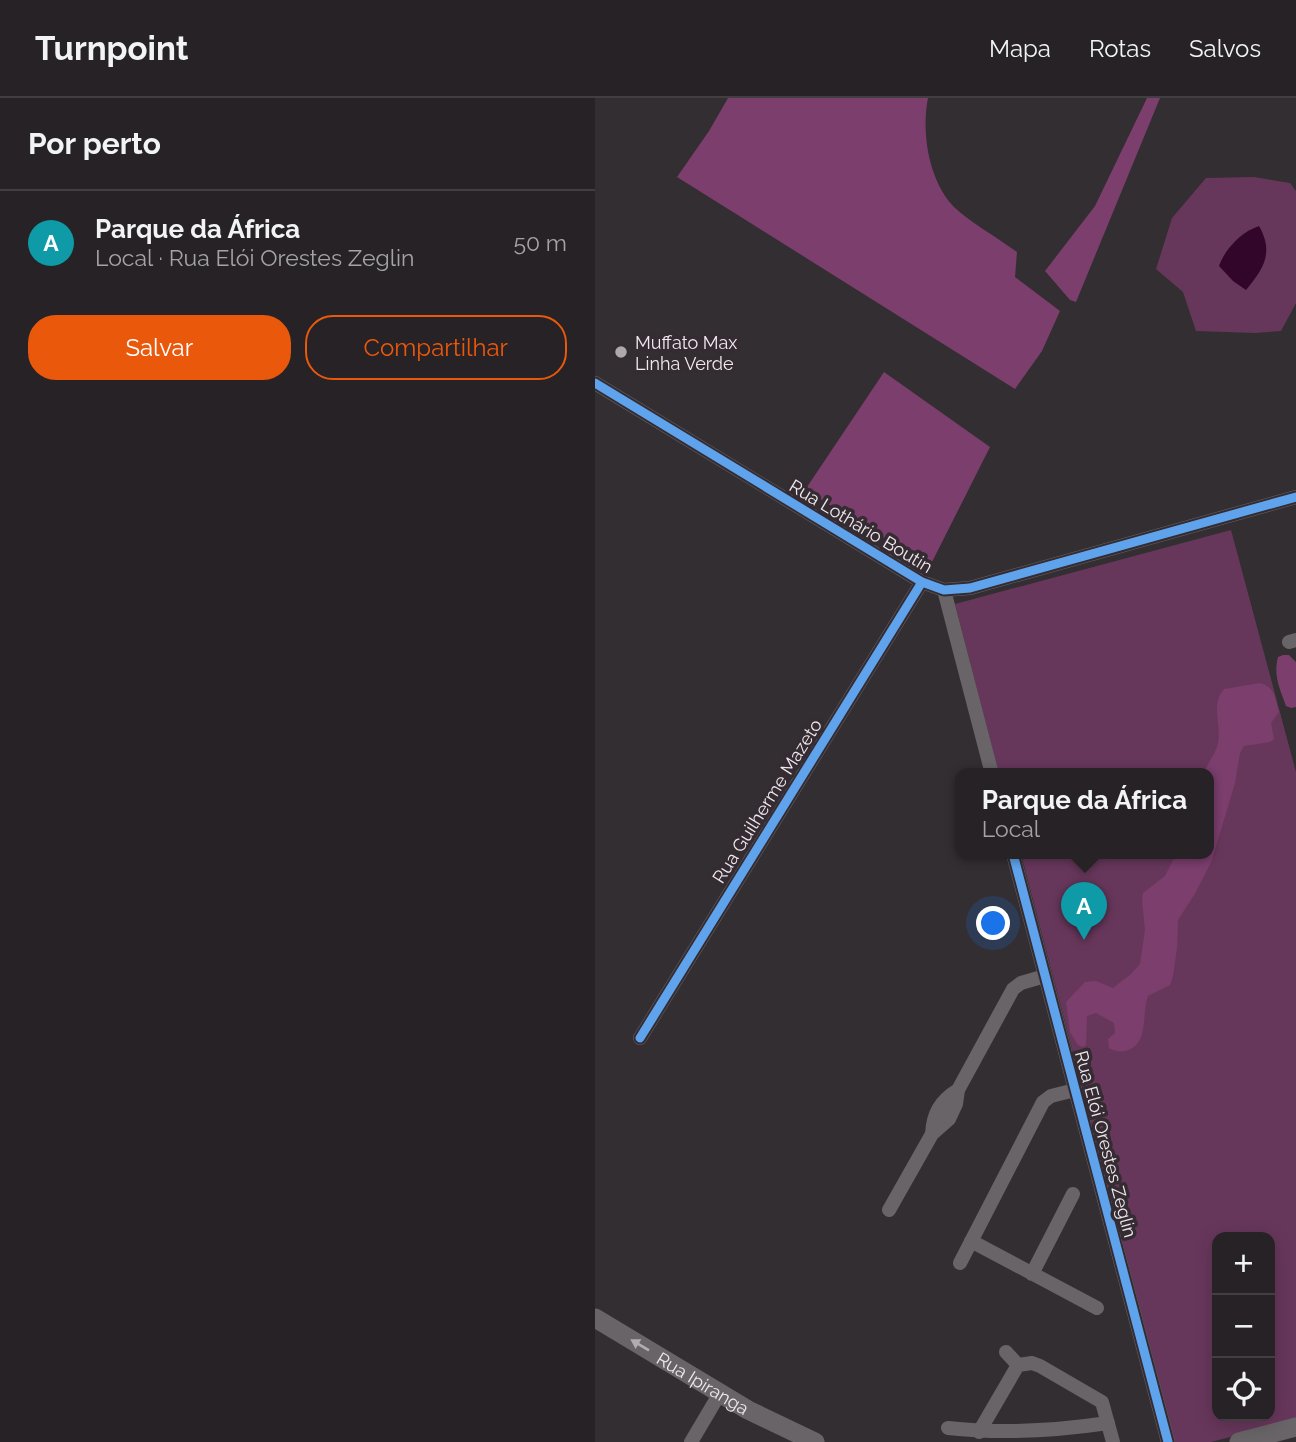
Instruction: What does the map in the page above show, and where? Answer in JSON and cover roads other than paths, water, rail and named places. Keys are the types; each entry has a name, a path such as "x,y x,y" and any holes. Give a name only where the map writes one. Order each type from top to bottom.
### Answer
{"main road":[{"name":"Rua Ipiranga","path":"595,1318 720,1394 777,1426 815,1442"},
{"path":"1239,1442 1296,1427"}],"street":[{"name":"Rua Lothário Boutin","path":"595,383 922,582 944,590 969,589 988,584 1061,561 1296,497"},
{"name":"Rua Guilherme Mazeto","path":"640,1038 922,582"},
{"path":"944,590 990,768"},
{"name":"Rua Elói Orestes Zeglin","path":"1014,859 1168,1442"},
{"path":"889,1210 932,1134 949,1119 958,1090 1016,986 1045,976"},
{"path":"960,1263 1043,1102 1051,1096 1075,1090"},
{"path":"1032,1274 1073,1194"},
{"path":"971,1241 1097,1308"},
{"path":"1006,1352 1018,1365"},
{"path":"1018,1365 1032,1363 1041,1366 1102,1402 1113,1442"},
{"path":"979,1432 1018,1365"},
{"path":"691,1442 720,1394"},
{"path":"948,1428 979,1432 1039,1432 1108,1423"}],"place":[{"name":"Muffato Max Linha Verde","path":"621,352"},
{"name":"Parque da África","path":"1084,940"}]}
